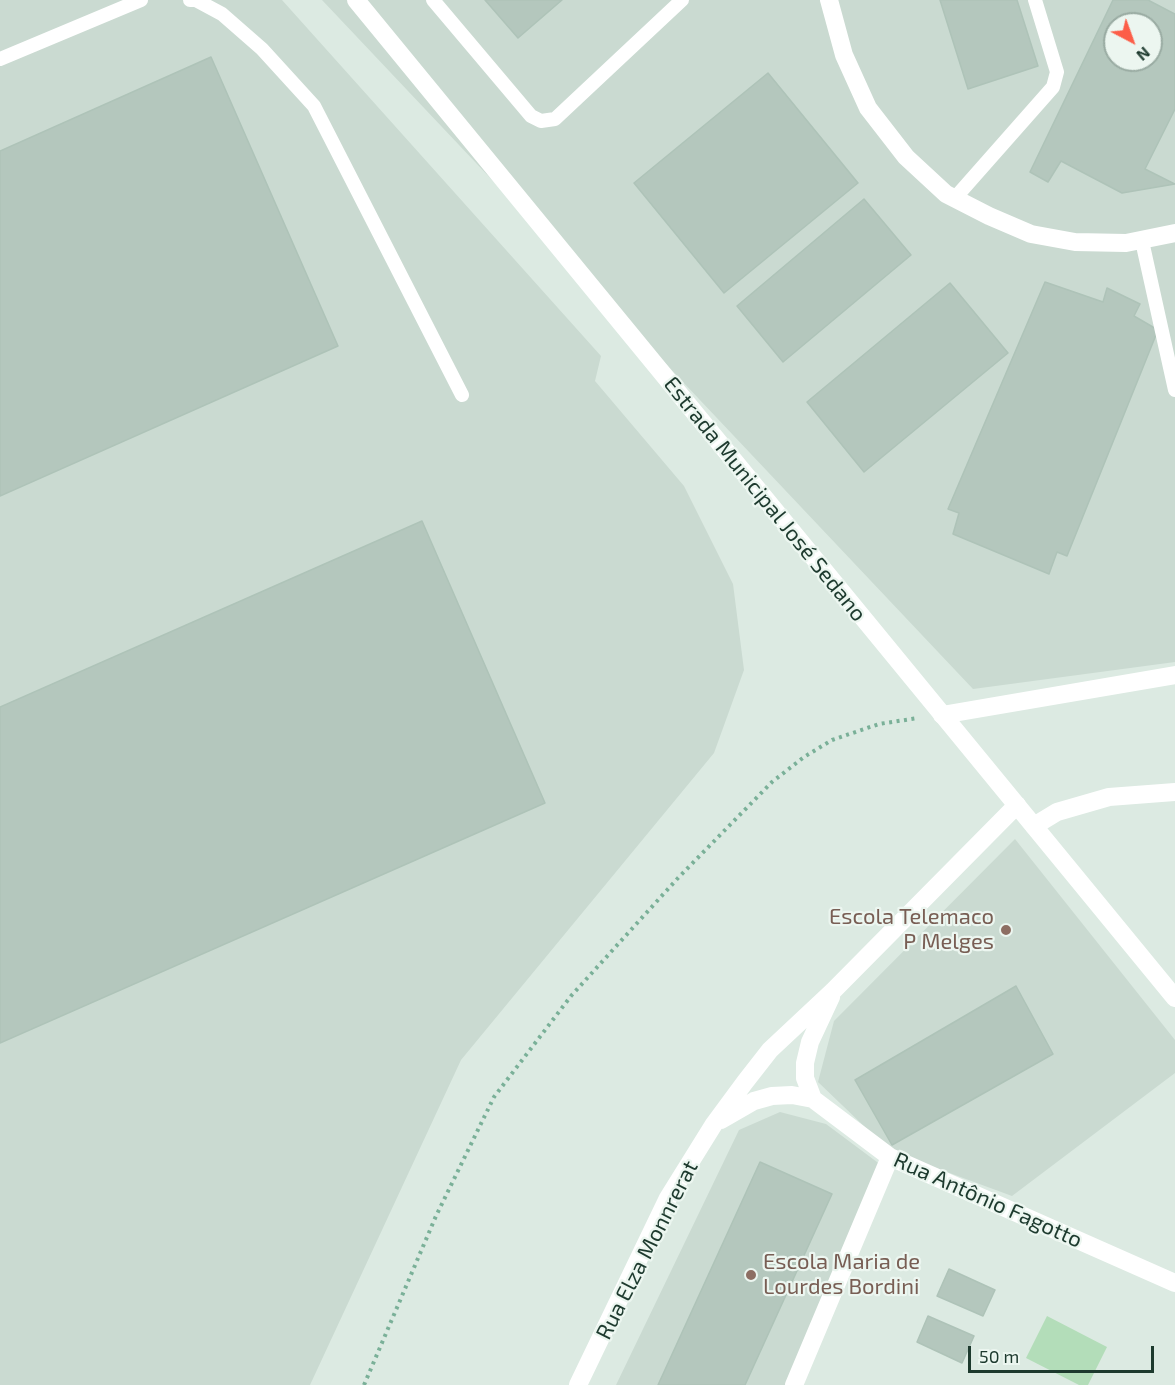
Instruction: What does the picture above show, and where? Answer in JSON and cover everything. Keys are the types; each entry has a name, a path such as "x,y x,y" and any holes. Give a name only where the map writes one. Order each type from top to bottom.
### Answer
{"street":[{"name":"Estrada Municipal José Sedano","path":"356,0 1175,998"},
{"path":"829,0 844,55 868,108 906,157 946,194 1031,234 1075,242 1142,241 1175,233"},
{"path":"942,715 1175,675"},
{"path":"1034,826 1057,812 1109,797 1175,792"},
{"name":"Rua Elza Monnrerat","path":"578,1385 668,1198 714,1124 770,1050 833,991 1017,805"},
{"path":"813,1099 805,1078 805,1063 810,1042 833,991"},
{"path":"714,1124 754,1101 772,1096 792,1095 813,1099"},
{"name":"Rua Antônio Fagotto","path":"813,1099 890,1157 1175,1283"},
{"path":"794,1385 890,1157"}],"lane":[{"path":"0,59 141,0"},
{"path":"190,0 196,0 222,14 262,49 314,106 462,395"},
{"path":"434,0 531,116 541,121 555,119 682,0"},
{"path":"955,198 1053,87 1057,72 1035,0"},
{"path":"1142,241 1175,390"}],"path":[{"path":"364,1385 436,1216 494,1097 571,996 678,878 772,782 804,757 832,740 879,724 942,715"}],"shaded area":[{"path":"0,0 282,0 601,356 595,381 684,486 733,584 744,670 714,753 461,1060 310,1385 0,1385"},
{"path":"322,0 1175,0 1175,662 973,689"},
{"name":"Escola Telemaco P Melges","path":"1015,839 1175,1040 1175,1073 1012,1196 890,1151 818,1082 834,1021"},
{"name":"Escola Maria de Lourdes Bordini","path":"780,1112 826,1124 881,1165 785,1385 616,1385 739,1130"}],"green space":[{"path":"1047,1316 1107,1347 1088,1385 1079,1385 1026,1358"}],"building":[{"path":"485,0 562,0 518,38"},
{"path":"940,0 1017,0 1038,66 968,89"},
{"path":"1113,0 1148,0 1175,14 1175,109 1145,169 1175,184 1122,193 1061,161 1048,182 1030,172 1103,21 1103,72 1163,72 1163,12 1107,12"},
{"path":"211,57 338,346 0,496 0,151"},
{"path":"768,73 858,183 724,293 634,183"},
{"path":"864,199 911,255 783,362 737,306"},
{"path":"1045,282 1103,302 1107,288 1140,304 1134,316 1158,330 1067,556 1057,552 1049,574 953,534 959,513 948,509"},
{"path":"950,283 1008,353 864,472 807,402"},
{"path":"422,521 545,803 0,1043 0,707"},
{"path":"1016,986 1053,1054 892,1145 855,1080"},
{"path":"760,1162 832,1194 745,1385 658,1385"},
{"path":"949,1269 995,1290 983,1316 937,1296"},
{"path":"928,1316 974,1336 962,1363 917,1342"}],"place":[{"name":"Escola Telemaco P Melges","path":"1006,930"},
{"name":"Escola Maria de Lourdes Bordini","path":"751,1275"}]}
